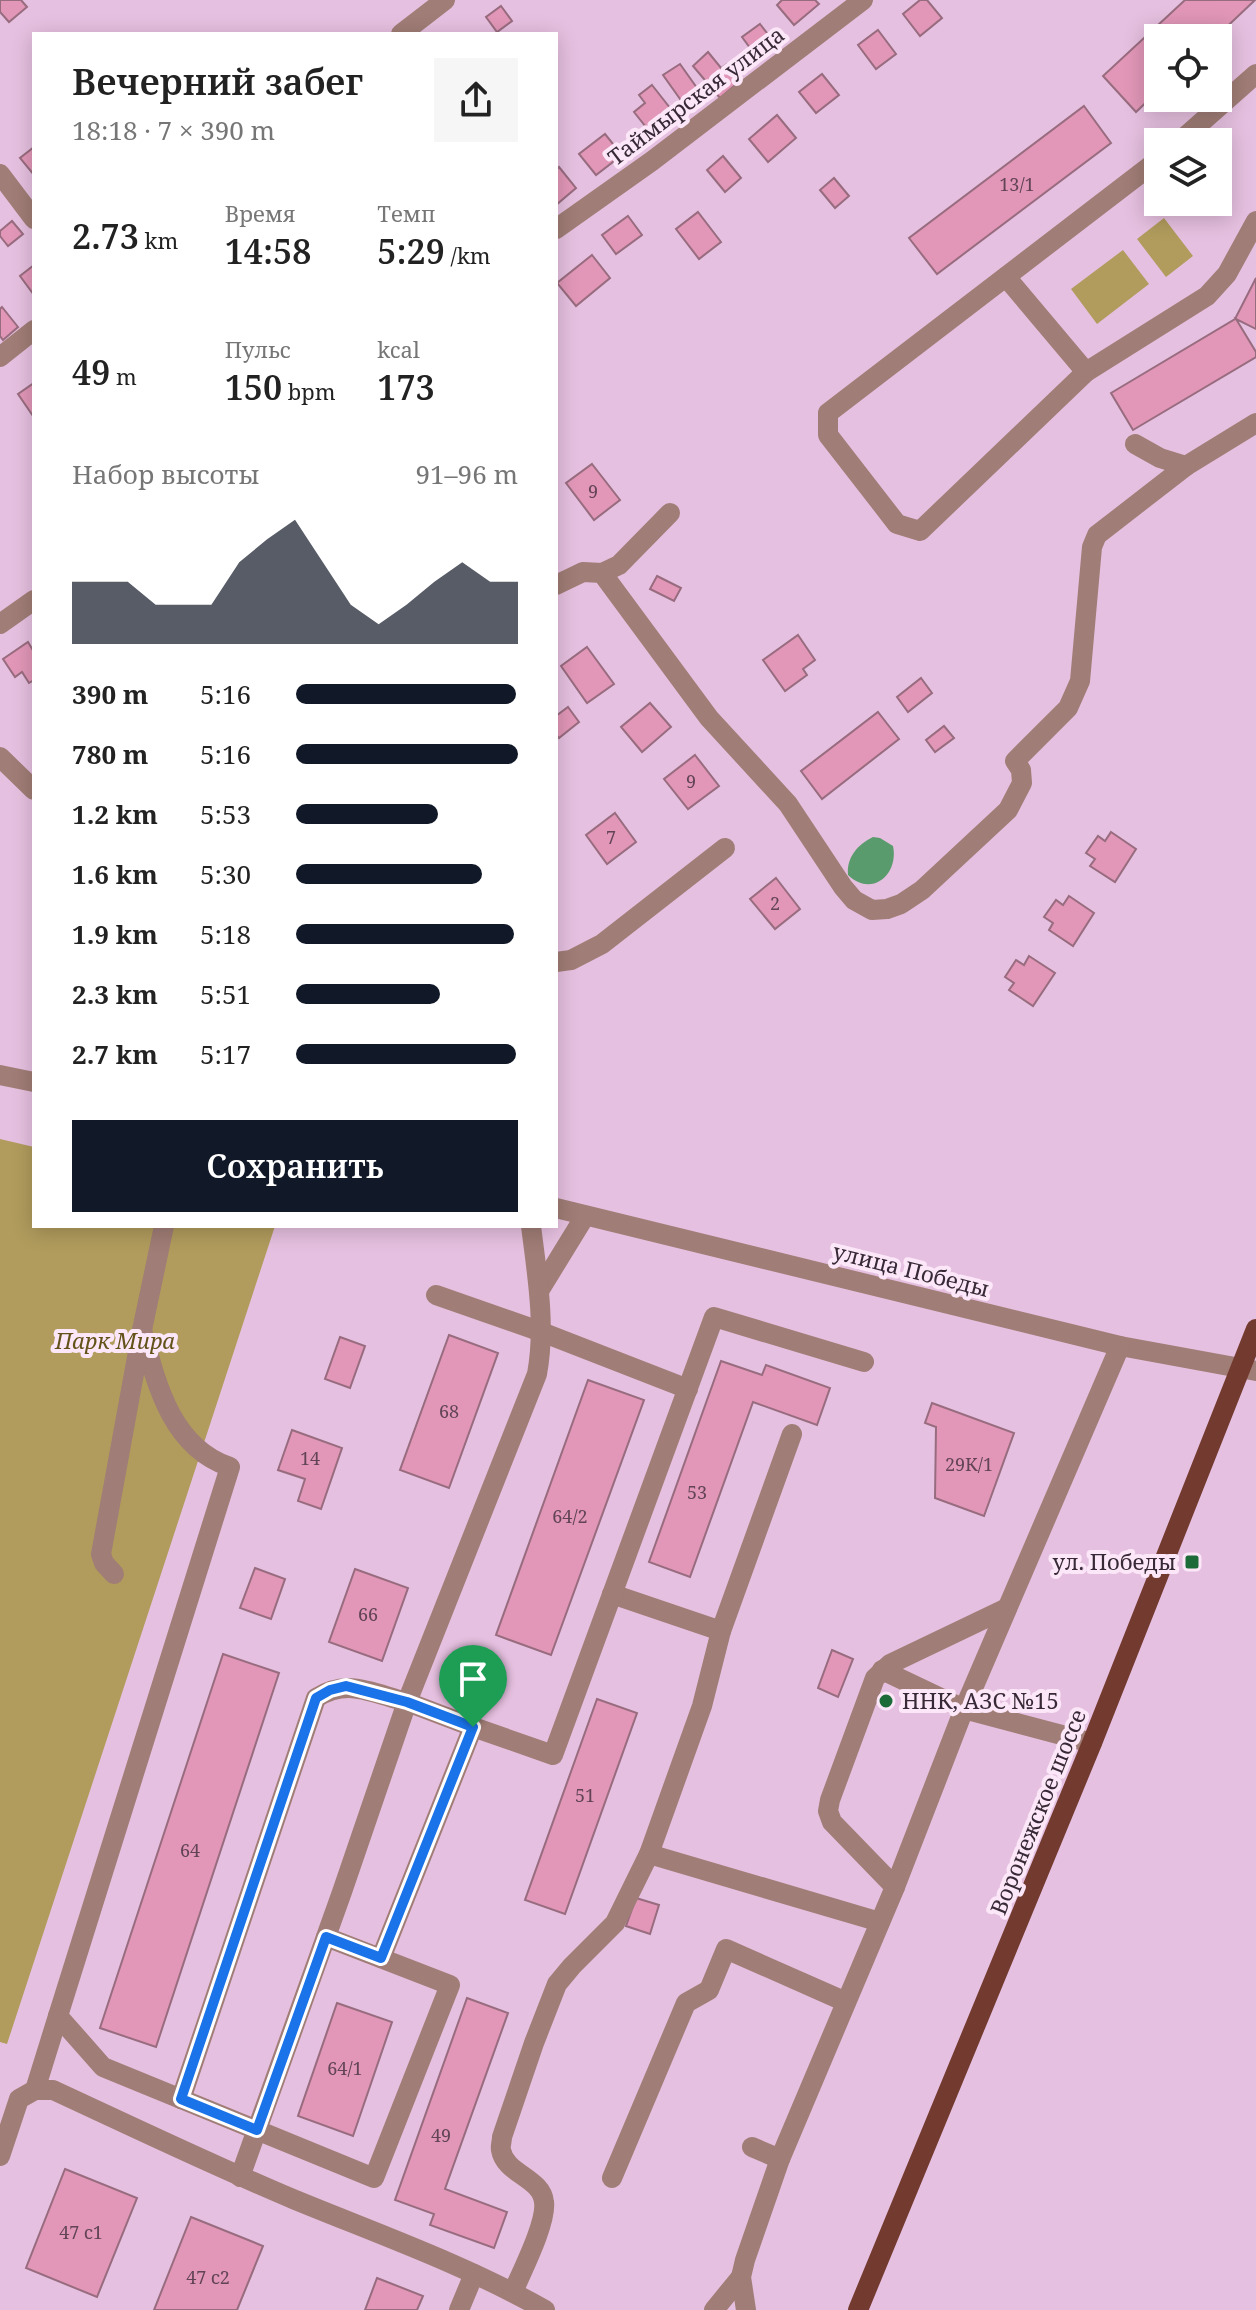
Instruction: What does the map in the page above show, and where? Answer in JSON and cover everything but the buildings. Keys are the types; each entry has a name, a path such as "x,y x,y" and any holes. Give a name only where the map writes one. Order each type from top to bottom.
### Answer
{"main road":[{"name":"Воронежское шоссе","path":"858,2310 1248,1369 1256,1329"}],"street":[{"path":"404,32 445,0"},
{"name":"Таймырская улица","path":"558,228 652,161 863,0"},
{"path":"1195,128 1256,74"},
{"path":"1144,171 828,413 828,435 897,524 920,531 1086,372 1207,296 1227,274 1255,226"},
{"path":"0,174 32,216"},
{"path":"1006,277 1086,372"},
{"path":"0,357 32,332"},
{"path":"602,573 709,718 788,804 848,893 862,906 872,910 887,909 922,890 1008,810 1022,783 1021,770 1015,761 1068,708 1080,681 1092,547 1097,535 1186,466 1256,423"},
{"path":"1135,444 1160,458 1186,466"},
{"path":"558,584 583,572 602,573 619,565 670,513"},
{"path":"0,624 32,601"},
{"path":"0,757 32,788"},
{"path":"558,962 571,960 602,944 725,848"},
{"path":"0,1075 32,1082"},
{"name":"улица Победы","path":"558,1209 1120,1346 1248,1369"},
{"path":"539,1291 585,1216"},
{"path":"114,1574 101,1554 164,1228"},
{"path":"240,2177 407,1702 537,1374 540,1358 539,1291 531,1228"},
{"path":"436,1295 688,1389"},
{"path":"181,2099 316,1698 346,1686 407,1702 553,1755 714,1317 864,1362"},
{"path":"35,2090 230,1467 218,1464 184,1437 159,1391 142,1330"},
{"path":"746,2310 741,2277 780,2159 895,1887 964,1709 1120,1346"},
{"path":"513,2292 544,2214 544,2199 537,2187 507,2163 501,2151 502,2137 557,1984 615,1923 649,1854 702,1706 721,1631 792,1434"},
{"path":"612,1594 721,1631"},
{"path":"895,1887 832,1822 828,1811 875,1678 890,1664 1007,1608"},
{"path":"882,1670 964,1709 1092,1743"},
{"path":"381,1958 473,1727"},
{"path":"649,1854 880,1922"},
{"path":"58,2016 103,2067 374,2178 450,1985 326,1937"},
{"path":"612,2178 686,2003 709,1990 726,1949 846,2002"},
{"path":"0,2156 19,2099 35,2090 53,2090 240,2177 474,2274 545,2310"},
{"path":"752,2147 780,2159"},
{"path":"459,2310 474,2274"},
{"path":"714,2310 741,2277"}],"green space":[{"path":"1164,218 1193,256 1166,277 1137,239"},
{"path":"1123,250 1149,284 1097,324 1071,289"},
{"name":"Парк Мира","path":"0,1139 32,1147 32,1228 274,1228 7,2044 0,2042"}],"shaded area":[{"path":"873,837 893,846 892,866 882,880 866,884 857,882 848,875 849,863 854,852"}],"place":[{"name":"ул. Победы","path":"1192,1562"},
{"name":"ННК, АЗС №15","path":"886,1701"}],"route":[{"path":"346,1686 407,1702 473,1727 381,1958 326,1937 257,2130 181,2099 316,1698 346,1686"}]}
